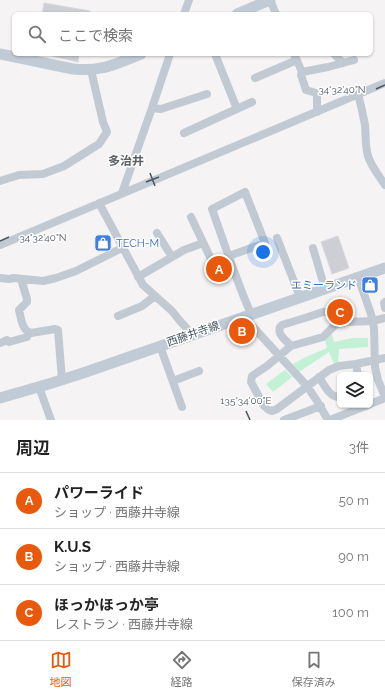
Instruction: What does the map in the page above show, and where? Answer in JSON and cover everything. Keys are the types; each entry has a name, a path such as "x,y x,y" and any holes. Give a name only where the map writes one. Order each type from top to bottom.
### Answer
{"main road":[{"path":"242,12 270,0"},
{"path":"0,54 73,69 91,70 106,68 136,56"},
{"name":"西藤井寺線","path":"0,398 62,380 385,268"}],"street":[{"path":"185,12 189,0"},
{"path":"270,0 275,12"},
{"path":"122,194 169,56"},
{"path":"216,56 237,109"},
{"path":"336,56 343,63"},
{"path":"255,78 295,57 302,72 301,75 306,90 316,93 316,112"},
{"path":"302,72 354,60"},
{"path":"0,181 19,175 43,174 64,166 99,144 107,132 103,122 91,70"},
{"path":"0,245 385,83"},
{"path":"152,108 161,109 207,94"},
{"path":"358,94 363,111 368,156 385,185"},
{"path":"184,133 252,102"},
{"path":"228,256 265,243 246,192 212,209 248,316 279,356 307,386 329,420 361,408"},
{"path":"99,203 142,285 172,311 192,334"},
{"path":"191,217 211,259"},
{"path":"157,233 172,258"},
{"path":"277,238 300,297"},
{"path":"138,277 184,250 203,243"},
{"path":"0,278 43,280 56,278 76,271 122,248"},
{"path":"313,248 325,289"},
{"path":"358,277 373,321 375,367 385,398 373,403"},
{"path":"21,279 27,302 19,310 24,328 29,333"},
{"path":"118,316 142,306 155,296"},
{"path":"385,302 385,308"},
{"path":"291,346 279,333 280,326 282,324 308,318 323,312 328,313 336,324"},
{"path":"385,318 373,321 336,324 323,337 291,346 267,366 252,376 251,382 264,406 272,411 277,409 329,370 337,367 385,358"},
{"path":"0,343 7,340 9,342 27,337 29,333 55,329 58,330 62,380"},
{"path":"160,346 182,407"},
{"path":"356,364 357,372"},
{"path":"173,381 199,370"},
{"path":"319,377 331,394 337,397"},
{"path":"39,387 51,420"},
{"path":"284,420 321,406"}],"green space":[{"path":"332,334 334,342 352,338 368,338 368,347 339,349 338,363 334,364 329,352 299,372 293,364 327,348 325,340"},
{"path":"285,370 292,377 273,392 266,384"}],"building":[{"path":"44,3 90,11 90,12 42,12"},
{"path":"52,56 79,56 78,62"},
{"path":"338,236 349,268 332,274 321,242"}],"place":[{"name":"TECH-M","path":"103,243"},
{"name":"パワーライド","path":"219,269"},
{"name":"エミーランド","path":"370,285"},
{"name":"ほっかほっか亭","path":"340,312"},
{"name":"K.U.S","path":"242,331"}],"district":[{"name":"多治井","path":"126,161"}]}
